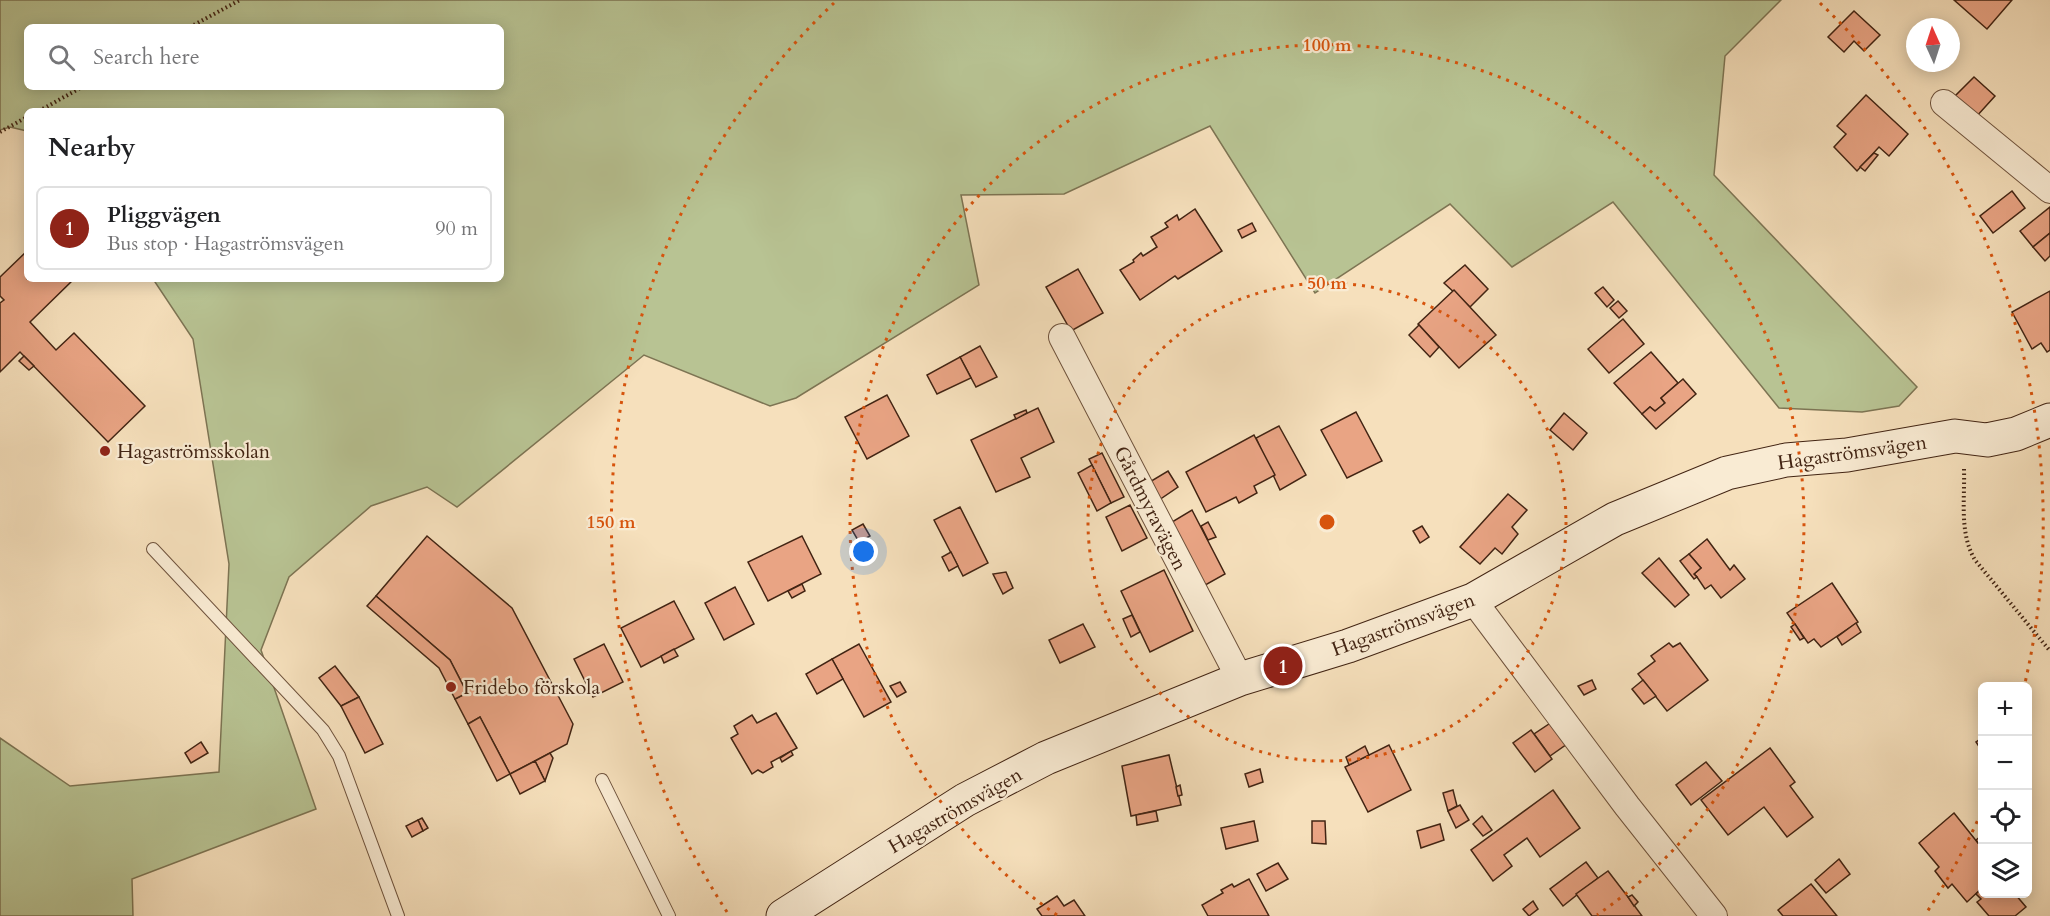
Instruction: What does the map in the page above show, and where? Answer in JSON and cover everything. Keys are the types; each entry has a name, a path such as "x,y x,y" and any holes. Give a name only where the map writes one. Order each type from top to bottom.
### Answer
{"street":[{"path":"1944,103 2050,190"},
{"name":"Gårdmyravägen","path":"1062,337 1240,679"},
{"name":"Hagaströmsvägen","path":"783,916 965,800 1046,758 1240,679 1348,646 1473,600 1615,519 1727,473 1786,460 1846,455 1955,436 1987,440 2016,434 2050,420"},
{"path":"1473,600 1714,916"}],"lane":[{"path":"153,549 323,729 339,756 398,916"},
{"path":"602,780 669,916"}],"path":[{"path":"195,24 240,0"},
{"path":"44,108 77,90"},
{"path":"0,132 24,119"},
{"path":"1955,436 1964,470 1967,548 2050,651"}],"green space":[{"path":"0,0 1781,0 1725,56 1714,175 1917,387 1899,406 1862,412 1779,408 1613,202 1512,267 1450,204 1315,293 1210,126 1064,194 961,195 979,285 796,398 770,406 644,355 457,507 427,487 371,506 289,577 261,650 316,809 132,879 133,916 0,916 0,738 70,786 219,772 229,564 193,339 155,282 504,282 504,108 24,108 24,130 10,127 0,130"}],"building":[{"path":"1954,0 2012,0 1987,29"},
{"path":"1854,11 1880,35 1864,51 1854,41 1844,52 1828,37"},
{"path":"1974,77 1995,96 1976,117 1954,97"},
{"path":"1866,95 1908,134 1889,156 1879,147 1857,171 1834,147 1846,134 1837,126"},
{"path":"1874,153 1878,155 1865,171 1860,167"},
{"path":"2012,191 2025,208 1993,233 1980,216"},
{"path":"2050,207 2050,233 2033,247 2020,231"},
{"path":"1195,209 1222,251 1178,279 1175,276 1140,300 1120,270 1134,262 1133,260 1141,253 1143,256 1157,247 1151,237 1168,227 1165,223 1177,215 1179,220"},
{"path":"1252,223 1256,231 1242,238 1238,230"},
{"path":"2050,233 2050,256 2045,261 2033,247"},
{"path":"24,254 24,282 71,282 30,322 56,350 74,333 145,406 108,442 20,352 0,372 0,303 4,300 0,296 0,277"},
{"path":"1465,265 1488,289 1470,307 1444,283"},
{"path":"1078,269 1103,313 1071,331 1046,287"},
{"path":"1603,287 1614,300 1607,307 1595,293"},
{"path":"1454,290 1496,335 1459,368 1418,324"},
{"path":"2050,291 2050,350 2047,352 2041,343 2032,349 2012,312"},
{"path":"1618,301 1627,311 1619,318 1610,308"},
{"path":"1623,319 1644,344 1609,373 1588,349"},
{"path":"1419,325 1439,347 1430,357 1409,335"},
{"path":"980,346 997,377 976,387 960,357"},
{"path":"1651,352 1678,383 1661,398 1665,403 1655,411 1650,407 1642,414 1614,383"},
{"path":"24,356 34,366 29,370 19,361"},
{"path":"960,357 971,378 937,394 927,375"},
{"path":"1683,379 1696,394 1656,429 1642,414 1650,407 1655,411 1665,403 1661,398"},
{"path":"887,395 909,436 867,459 845,417"},
{"path":"1038,408 1054,442 1021,458 1030,477 996,492 971,440"},
{"path":"1026,410 1027,413 1016,419 1014,415"},
{"path":"1356,412 1382,461 1347,478 1321,430"},
{"path":"1564,413 1587,433 1573,450 1550,430"},
{"path":"1279,426 1306,475 1280,490 1256,438"},
{"path":"1254,435 1275,475 1254,486 1257,493 1239,503 1236,497 1206,512 1186,472"},
{"path":"1102,453 1124,497 1111,503 1089,459"},
{"path":"1092,465 1111,503 1097,511 1078,473"},
{"path":"1168,471 1178,487 1159,500 1148,483"},
{"path":"1508,494 1527,510 1512,527 1518,534 1502,554 1495,548 1480,564 1460,547"},
{"path":"1130,505 1147,538 1122,551 1106,517"},
{"path":"960,507 988,563 963,576 934,520"},
{"path":"1192,510 1225,574 1200,588 1167,525"},
{"path":"1208,522 1216,537 1208,540 1201,526"},
{"path":"863,524 870,536 859,542 852,530"},
{"path":"1422,526 1429,537 1420,543 1413,531"},
{"path":"427,536 512,608 573,724 567,744 510,774 480,717 468,724 455,699 467,693 450,660 376,596"},
{"path":"802,536 821,574 768,601 748,562"},
{"path":"1707,539 1730,570 1734,565 1745,579 1721,598 1711,585 1705,589 1694,574 1701,568 1689,554"},
{"path":"951,552 958,566 949,571 942,557"},
{"path":"1689,554 1701,568 1694,574 1697,577 1694,579 1680,561"},
{"path":"1659,558 1689,595 1675,607 1642,573"},
{"path":"1164,570 1193,631 1150,652 1121,591"},
{"path":"1006,572 1013,588 1003,594 993,574"},
{"path":"1832,583 1858,622 1821,647 1814,639 1808,643 1787,613"},
{"path":"802,584 805,591 792,598 788,591"},
{"path":"735,587 754,624 724,640 705,603"},
{"path":"376,596 450,660 467,693 455,699 439,668 367,606"},
{"path":"674,601 694,639 641,667 621,628"},
{"path":"1132,615 1140,632 1131,637 1123,619"},
{"path":"1856,623 1861,632 1842,645 1837,637"},
{"path":"1083,624 1095,647 1060,663 1049,640"},
{"path":"1795,624 1804,638 1800,640 1791,627"},
{"path":"1669,643 1673,647 1680,643 1708,680 1667,711 1638,674 1655,661 1651,656"},
{"path":"604,644 623,682 593,697 574,659"},
{"path":"859,644 891,702 864,717 832,659"},
{"path":"674,649 678,656 664,663 661,656"},
{"path":"832,659 843,679 817,694 806,674"},
{"path":"335,666 359,697 341,706 319,678"},
{"path":"1592,680 1596,689 1584,695 1578,686"},
{"path":"1643,680 1656,696 1644,704 1632,689"},
{"path":"900,682 906,692 897,697 890,686"},
{"path":"359,697 383,744 365,753 341,706"},
{"path":"776,713 797,748 771,762 773,767 763,773 758,770 752,774 731,738 738,734 734,726 752,715 757,723"},
{"path":"480,717 510,774 497,781 468,724"},
{"path":"1552,722 1567,744 1550,756 1534,734"},
{"path":"1531,730 1552,759 1535,772 1513,743"},
{"path":"201,742 208,753 191,763 185,753"},
{"path":"1389,745 1411,790 1368,812 1345,767"},
{"path":"1365,746 1369,755 1349,765 1346,757"},
{"path":"1770,748 1795,782 1790,786 1813,817 1787,837 1764,807 1728,835 1701,800"},
{"path":"791,751 793,755 782,762 780,758"},
{"path":"550,753 553,758 545,781 535,761"},
{"path":"1169,755 1181,805 1131,816 1122,766"},
{"path":"535,761 545,781 520,794 510,774"},
{"path":"1706,762 1722,781 1691,805 1676,785"},
{"path":"1260,769 1263,782 1249,787 1245,774"},
{"path":"1180,785 1182,795 1178,796 1176,787"},
{"path":"1453,790 1457,806 1448,811 1443,793"},
{"path":"1553,790 1580,828 1540,857 1527,838 1504,855 1512,866 1493,881 1471,850"},
{"path":"1460,805 1469,820 1456,828 1448,811"},
{"path":"1156,811 1158,821 1137,825 1136,815"},
{"path":"1954,813 1978,843 1978,892 1967,902 1952,884 1948,888 1935,871 1939,867 1919,843"},
{"path":"1482,816 1492,830 1483,836 1473,824"},
{"path":"422,818 428,828 423,831 418,820"},
{"path":"418,820 423,831 412,837 406,826"},
{"path":"1254,821 1258,841 1226,849 1221,828"},
{"path":"1312,821 1325,821 1326,844 1312,843"},
{"path":"1440,824 1444,840 1421,848 1417,831"},
{"path":"1839,859 1850,874 1826,893 1815,880"},
{"path":"1586,862 1598,878 1563,906 1550,889"},
{"path":"1278,863 1288,879 1266,891 1257,874"},
{"path":"1608,871 1642,916 1592,916 1576,894"},
{"path":"1249,879 1269,916 1208,916 1202,905 1223,893 1221,890 1232,884 1234,887"},
{"path":"1811,884 1837,916 1783,916 1778,910"},
{"path":"1632,895 1638,902 1634,906 1628,897"},
{"path":"1057,896 1064,906 1074,900 1085,916 1042,916 1037,909"},
{"path":"2018,898 2026,907 2015,916 1989,916 1977,902 1981,899"},
{"path":"1533,901 1538,909 1529,916 1523,909"}],"place":[{"name":"Hagaströmsskolan","path":"105,451"},
{"name":"Pliggvägen","path":"1283,666"},
{"name":"Fridebo förskola","path":"451,687"}]}
